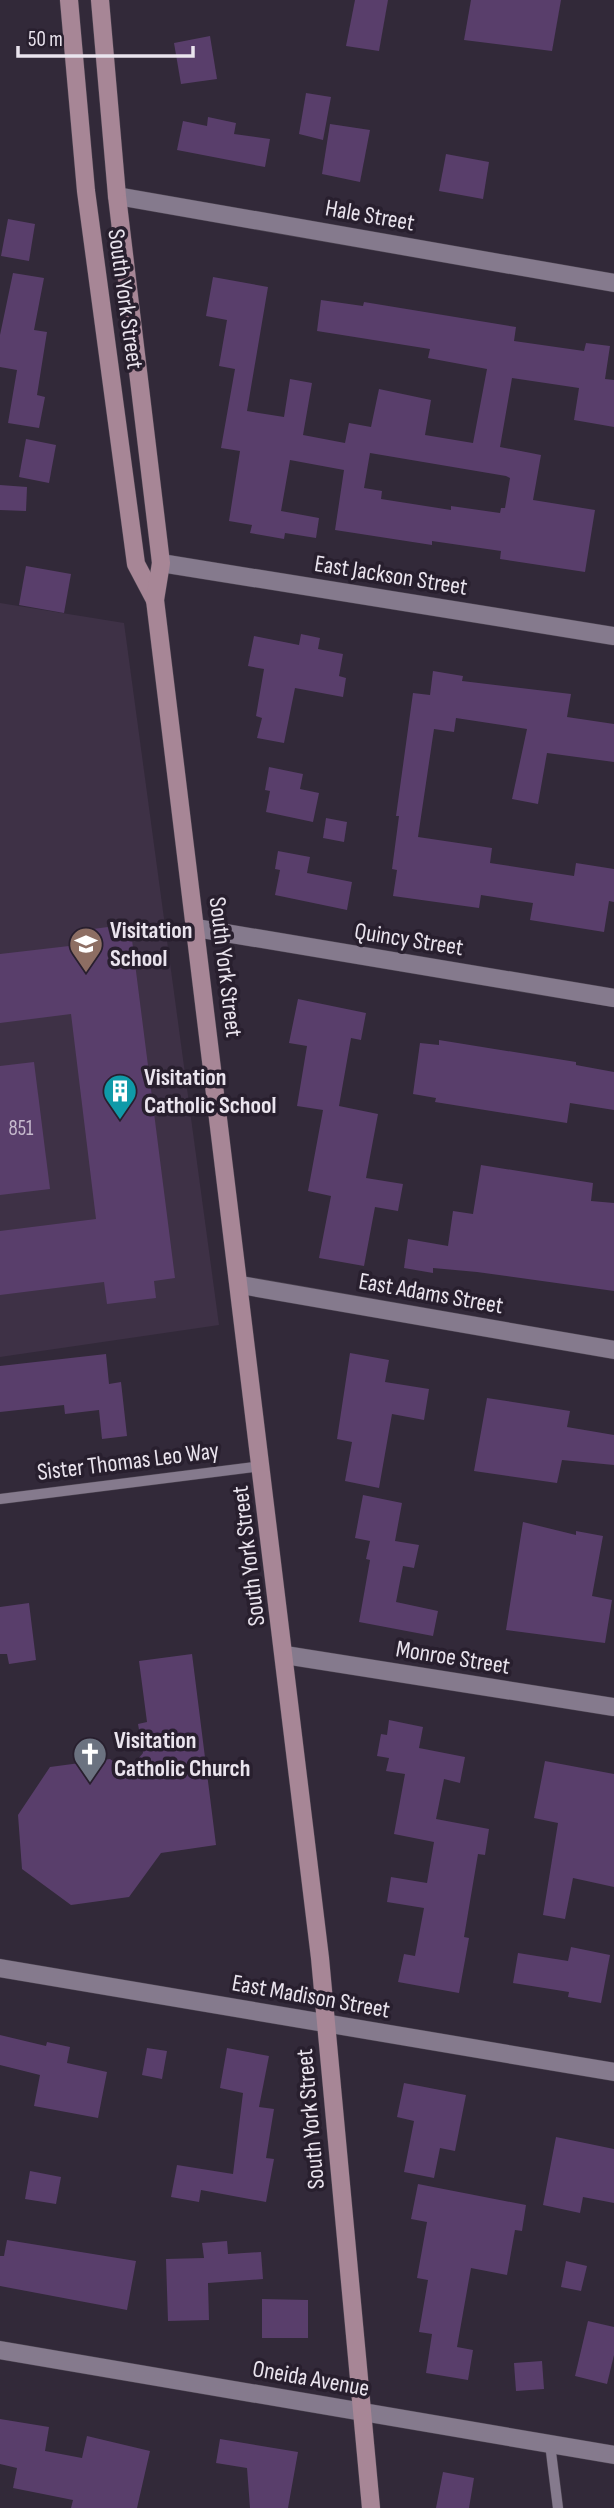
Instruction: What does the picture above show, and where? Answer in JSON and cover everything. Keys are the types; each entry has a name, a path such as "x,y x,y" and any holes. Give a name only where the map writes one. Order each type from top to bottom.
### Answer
{"main road":[{"name":"South York Street","path":"69,0 86,191 136,564 155,600"},
{"name":"South York Street","path":"100,0 117,196 161,563 155,600 285,1656 326,2023 372,2508"}],"street":[{"name":"Hale Street","path":"117,196 614,283"},
{"name":"East Jackson Street","path":"161,563 614,636"},
{"name":"Quincy Street","path":"196,929 614,998"},
{"name":"East Adams Street","path":"240,1285 614,1350"},
{"name":"Monroe Street","path":"285,1656 614,1707"},
{"name":"East Madison Street","path":"0,1968 614,2072"},
{"name":"Oneida Avenue","path":"0,2350 614,2455"}],"lane":[{"name":"Sister Thomas Leo Way","path":"0,1499 262,1465"},
{"path":"550,2444 558,2508"}],"shaded area":[{"name":"Visitation School","path":"0,603 124,623 219,1325 0,1357"}],"building":[{"path":"355,0 388,0 379,51 346,46"},
{"path":"471,0 561,0 552,51 464,40"},
{"path":"210,36 217,79 181,84 174,43"},
{"path":"306,93 331,97 323,140 299,134"},
{"path":"208,117 236,123 234,134 270,139 265,167 177,150 183,121 207,126"},
{"path":"330,124 370,130 360,182 322,174"},
{"path":"446,154 489,162 483,199 439,191"},
{"path":"8,219 35,224 29,261 1,256"},
{"path":"13,273 44,278 34,330 47,332 37,395 45,397 39,428 8,423 17,370 0,367 0,335"},
{"path":"213,277 268,287 247,411 284,417 290,379 312,383 303,435 345,443 349,423 371,427 379,389 431,400 425,435 473,443 487,369 428,358 430,349 317,331 321,300 363,306 364,302 516,327 514,341 584,351 586,343 610,346 605,379 614,380 614,427 574,420 579,388 512,378 500,447 541,455 533,500 595,510 585,572 500,559 501,551 432,541 432,545 335,530 344,470 290,460 281,511 319,518 316,538 285,533 284,539 250,533 252,525 229,521 240,451 221,448 235,369 219,366 227,320 206,316","holes":["370,453 510,478 505,508 501,508 500,513 451,506 451,510 381,499 382,491 364,488"]},
{"path":"26,439 56,445 49,483 19,477"},
{"path":"0,485 27,487 26,511 0,510"},
{"path":"26,566 71,574 64,613 19,605"},
{"path":"301,634 320,638 318,649 343,654 339,676 346,678 343,697 295,688 284,743 257,738 262,718 256,716 264,669 248,666 254,636 299,645"},
{"path":"433,671 463,676 462,681 571,694 567,717 614,724 614,762 547,753 538,804 512,799 527,729 456,718 454,732 434,729 418,837 492,848 490,863 574,876 576,863 614,869 614,902 609,901 604,932 530,920 533,903 481,895 479,908 393,896 397,870 392,869 399,816 396,816 413,693 430,695"},
{"path":"269,767 303,774 300,789 319,793 313,822 266,812 270,791 265,790"},
{"path":"326,818 347,822 344,842 323,838"},
{"path":"278,851 310,857 307,873 352,882 347,910 275,895 280,870 275,869"},
{"name":"Visitation Catholic School","path":"130,924 175,1278 154,1281 156,1298 107,1304 104,1282 0,1295 0,1231 96,1219 71,1014 0,1023 0,954 95,943 93,929"},
{"path":"298,999 366,1013 361,1040 351,1038 339,1106 378,1114 366,1178 403,1184 398,1211 375,1207 364,1266 319,1258 331,1196 308,1191 323,1110 297,1106 307,1046 289,1043"},
{"path":"439,1040 576,1062 576,1065 614,1072 614,1110 570,1103 567,1123 435,1102 436,1098 413,1094 420,1043 439,1045"},
{"path":"34,1062 50,1189 0,1195 0,1066"},
{"path":"481,1165 593,1183 591,1201 614,1203 614,1291 477,1272 433,1268 433,1273 404,1268 408,1239 448,1246 453,1211 473,1214"},
{"path":"350,1353 389,1360 385,1382 429,1389 424,1420 392,1414 379,1488 345,1481 352,1442 337,1439"},
{"path":"106,1354 109,1384 121,1382 127,1436 102,1439 99,1410 65,1414 64,1405 0,1412 0,1366"},
{"path":"487,1398 570,1411 567,1427 614,1435 614,1465 562,1460 557,1483 474,1471"},
{"path":"363,1495 402,1503 395,1541 419,1545 414,1568 403,1566 396,1602 438,1611 433,1636 359,1622 370,1560 366,1559 370,1541 355,1538"},
{"path":"523,1522 576,1535 576,1531 603,1536 592,1596 612,1600 605,1643 506,1630"},
{"path":"29,1603 36,1660 9,1664 7,1654 0,1654 0,1607"},
{"name":"Visitation Catholic Church","path":"192,1654 216,1845 161,1853 129,1897 71,1905 22,1869 18,1815 50,1767 110,1759 127,1772 143,1753 138,1724 147,1722 139,1661"},
{"path":"389,1720 423,1727 419,1748 465,1757 460,1783 444,1779 436,1819 489,1829 485,1855 478,1854 464,1937 469,1938 459,1993 398,1982 404,1954 415,1956 424,1908 387,1902 391,1877 427,1883 434,1842 394,1834 405,1774 386,1771 389,1758 377,1756 381,1734 387,1735"},
{"path":"545,1761 614,1774 614,1887 573,1878 565,1919 543,1915 558,1823 534,1818"},
{"path":"571,1947 610,1955 601,2003 568,1997 569,1992 513,1983 518,1953 568,1961"},
{"path":"0,2035 46,2046 47,2042 70,2047 67,2063 107,2072 98,2118 34,2106 40,2075 0,2065"},
{"path":"147,2048 167,2051 162,2079 142,2075"},
{"path":"227,2048 269,2056 259,2107 274,2109 266,2158 274,2159 266,2202 201,2190 199,2202 171,2197 177,2165 233,2174 243,2093 220,2088"},
{"path":"404,2083 466,2095 455,2151 440,2148 434,2178 404,2172 414,2121 397,2117"},
{"path":"556,2137 614,2149 614,2203 583,2197 580,2213 543,2205"},
{"path":"30,2171 61,2177 56,2204 25,2199"},
{"path":"418,2184 526,2205 522,2231 515,2230 507,2275 471,2268 457,2347 473,2350 468,2380 426,2373 432,2334 419,2332 428,2280 417,2278 427,2222 411,2219"},
{"path":"7,2240 136,2261 127,2310 0,2286 0,2256 4,2256"},
{"path":"227,2241 228,2254 261,2252 263,2279 208,2283 209,2320 168,2321 166,2259 204,2258 202,2243"},
{"path":"566,2261 587,2266 581,2291 561,2287"},
{"path":"262,2299 308,2300 308,2338 262,2338"},
{"path":"588,2321 614,2327 614,2355 607,2384 575,2376"},
{"path":"542,2361 544,2389 516,2391 514,2363"},
{"path":"0,2419 49,2427 45,2451 82,2458 87,2436 150,2451 137,2508 71,2508 73,2500 13,2488 17,2468 0,2464"},
{"path":"220,2439 298,2452 288,2508 250,2508 247,2468 216,2463"},
{"path":"443,2472 474,2478 469,2508 436,2508"}],"place":[{"name":"Visitation School","path":"86,974"},
{"name":"Visitation Catholic School","path":"120,1121"},
{"name":"Visitation Catholic Church","path":"90,1784"}]}
